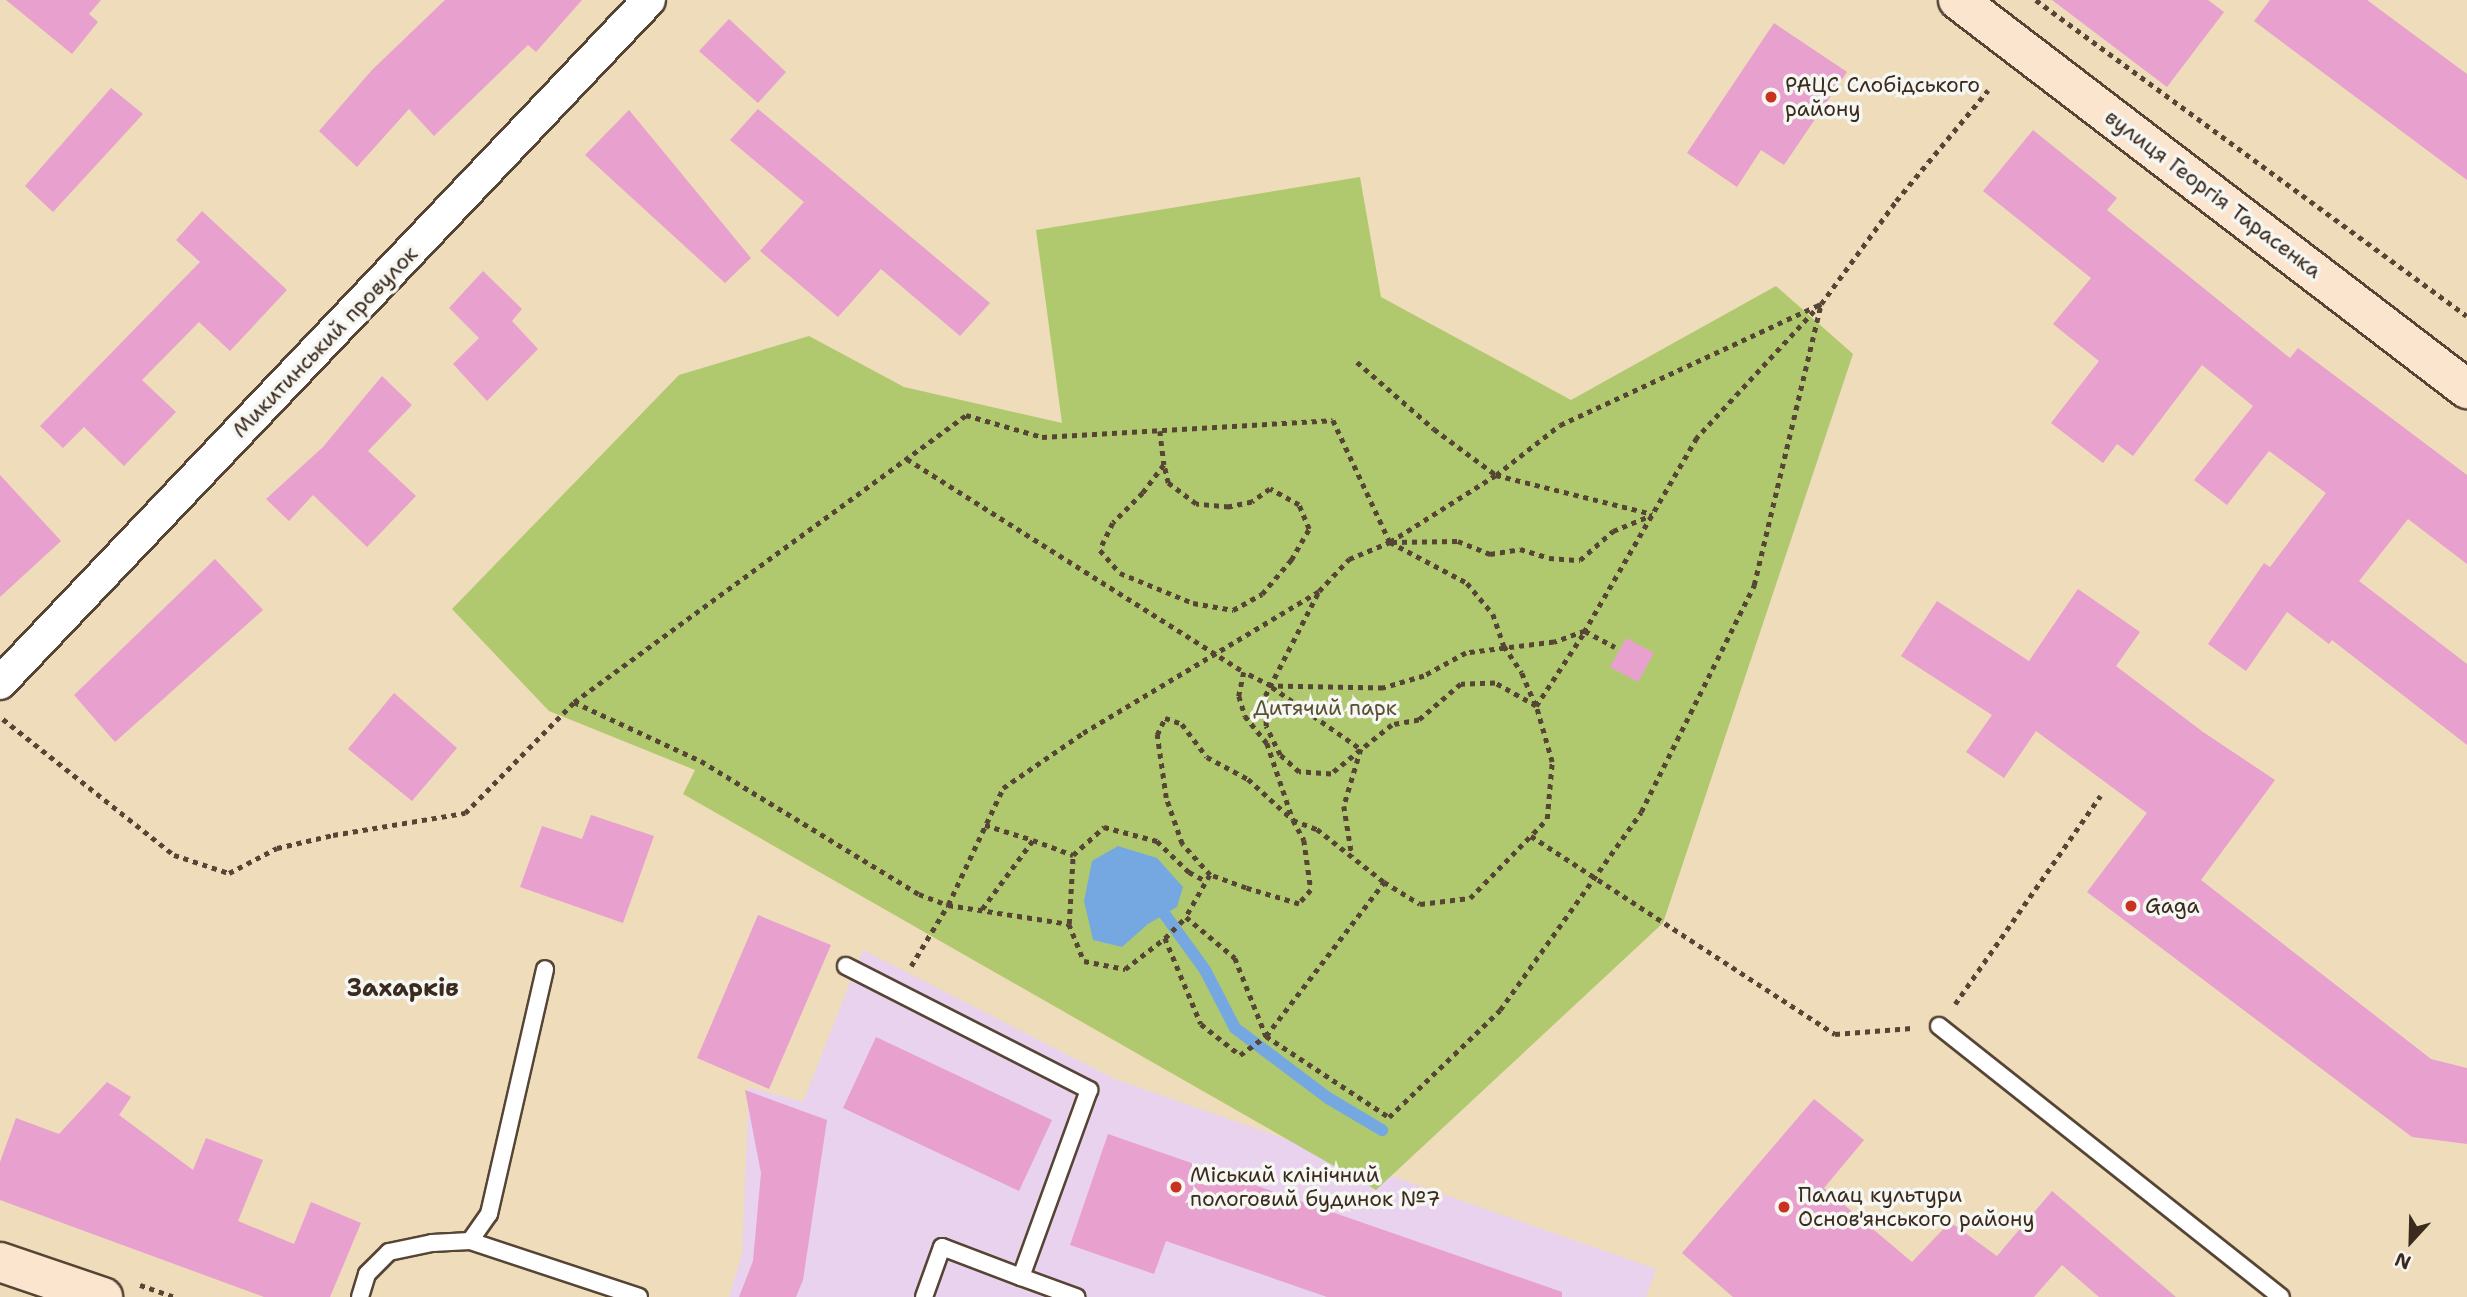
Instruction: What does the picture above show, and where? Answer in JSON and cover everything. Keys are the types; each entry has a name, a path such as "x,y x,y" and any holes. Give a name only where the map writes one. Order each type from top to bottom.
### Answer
{"main road":[{"name":"вулиця Георгія Тарасенка","path":"1958,0 2467,389"},
{"path":"0,1262 103,1297"}],"street":[{"name":"Микитинський провулок","path":"0,683 649,0"}],"lane":[{"path":"846,966 1089,1090 1021,1277"},
{"path":"470,1241 489,1214 545,969"},
{"path":"1939,1026 2281,1297"},
{"path":"360,1297 368,1274 389,1252 432,1243 470,1241 639,1297"},
{"path":"923,1297 942,1247 1076,1297"}],"path":[{"path":"2036,0 2467,316"},
{"path":"1536,706 1585,631 1697,438 1821,304 1896,201 1988,89"},
{"path":"895,991 948,905 1003,788 1083,733 1319,591 1349,559 1390,542 1496,475 1560,425 1821,304"},
{"path":"1186,917 1235,958 1266,1036 1389,1117 1500,1010 1642,812 1754,585 1821,304"},
{"path":"1357,362 1434,429 1496,475 1652,514"},
{"path":"0,717 174,855 229,873 277,848 333,835 465,813 574,702 966,415 1042,437 1333,420 1390,542 1467,583 1493,614 1504,646 1522,673 1536,706 1552,762 1547,819 1470,898 1420,904 1384,882 1317,830 1293,820 1248,779 1207,757 1182,724 1165,718 1157,735 1166,798 1182,844 1210,875 1299,904 1311,890 1304,840 1293,820 1267,743 1245,716 1239,696 1244,672"},
{"path":"1160,430 1168,483 1196,504 1229,507 1252,502 1270,489 1299,505 1309,529 1291,560 1262,594 1233,610 1193,603 1120,573 1100,550 1113,523 1143,493 1164,465"},
{"path":"907,459 1244,672 1271,686 1360,749"},
{"path":"1390,542 1458,541 1490,554 1520,549 1549,558 1580,560 1613,531 1652,514"},
{"path":"1319,591 1265,696 1266,726 1280,755 1299,772 1331,774 1392,725 1419,720 1461,684 1495,683 1536,706"},
{"path":"1271,686 1383,688 1424,677 1466,653 1504,646 1554,642 1585,631 1615,647"},
{"path":"574,702 701,761 919,894 948,905 1069,925"},
{"path":"1352,856 1344,806 1360,749"},
{"path":"1531,836 1835,1034 1939,1026 2101,796"},
{"path":"985,825 1073,855"},
{"path":"1206,881 1189,872 1157,841 1104,827 1073,855 1069,925 1084,961 1125,969 1165,938 1186,917 1210,875"},
{"path":"981,910 1033,840"},
{"path":"1165,938 1201,1024 1240,1055 1266,1036 1384,882"}],"shaded area":[{"path":"863,950 1115,1079 1656,1269 1646,1297 729,1297 742,1254 749,1087 803,1102"}],"green space":[{"name":"Дитячий парк","path":"1360,177 1381,297 1571,400 1776,286 1853,354 1663,923 1376,1190 683,794 695,770 549,711 452,609 679,375 809,336 904,387 1062,423 1036,230"}],"water":[{"path":"1118,846 1157,858 1183,887 1177,907 1148,924 1122,947 1093,940 1084,901 1092,861"}],"building":[{"path":"6,0 101,0 89,14 98,22 72,54"},
{"path":"445,0 582,0 536,52 528,45 434,136 409,109 357,167 319,131 372,70"},
{"path":"2052,0 2208,0 2224,12 2167,87"},
{"path":"2270,0 2367,0 2467,74 2467,180 2254,21"},
{"path":"729,19 786,72 758,103 699,51"},
{"path":"1774,23 1847,72 1784,165 1761,150 1737,187 1687,153"},
{"path":"111,88 143,114 53,212 25,186"},
{"path":"758,109 990,303 960,336 881,269 838,317 760,251 804,202 730,140"},
{"path":"629,110 751,258 725,283 585,155"},
{"path":"2033,130 2117,198 2107,210 2290,358 2298,348 2467,475 2467,564 2408,519 2359,581 2467,664 2467,745 2332,640 2329,644 2287,612 2246,671 2208,644 2264,563 2270,567 2326,493 2269,451 2227,505 2194,480 2253,406 2202,365 2133,456 2117,444 2103,463 2051,423 2099,361 2053,324 2091,278 1983,191"},
{"path":"202,211 287,290 230,351 199,322 142,380 176,412 124,466 84,427 63,448 40,426 200,262 176,240"},
{"path":"483,271 522,309 512,321 538,349 487,401 453,364 479,338 449,308"},
{"path":"382,376 412,405 368,451 416,496 367,547 313,495 289,521 266,499 323,447"},
{"path":"0,475 61,541 0,597"},
{"path":"215,559 263,610 115,742 74,695"},
{"path":"2078,589 2140,632 2116,666 2203,732 2275,780 2201,880 2431,1059 2467,1068 2467,1144 2412,1137 2087,892 2147,813 2036,731 2004,778 1966,752 1992,715 1901,656 1937,601 2029,661"},
{"path":"1626,638 1654,653 1638,682 1610,667"},
{"path":"394,693 457,748 412,801 348,749"},
{"path":"591,815 654,836 623,923 520,887 542,826 582,839"},
{"path":"758,915 831,945 769,1089 697,1058"},
{"path":"876,1037 1052,1120 1019,1191 843,1108"},
{"path":"107,1082 131,1097 119,1115 193,1170 206,1138 263,1160 238,1221 294,1244 311,1202 361,1223 330,1297 264,1297 0,1200 0,1162 16,1118 59,1134"},
{"path":"745,1090 827,1120 803,1280 796,1297 739,1297 753,1261 761,1173"},
{"name":"Палац культури Основ'янського району","path":"1814,1099 1864,1140 1824,1188 1912,1262 1950,1222 1997,1256 2052,1191 2176,1297 2099,1297 2062,1265 2034,1297 1733,1297 1682,1253"},
{"name":"Міський клінічний пологовий будинок №7","path":"1108,1134 1562,1292 1562,1297 1327,1297 1166,1241 1154,1274 1070,1245"}],"waterway":[{"path":"1151,910 1163,912 1205,970 1235,1028 1328,1098 1382,1130"}],"place":[{"name":"РАЦС Слобідського району","path":"1771,97"},
{"name":"Gaga","path":"2131,906"},
{"name":"Міський клінічний пологовий будинок №7","path":"1176,1187"},
{"name":"Палац культури Основ'янського району","path":"1784,1207"}],"district":[{"name":"Захарків","path":"403,989"}]}
